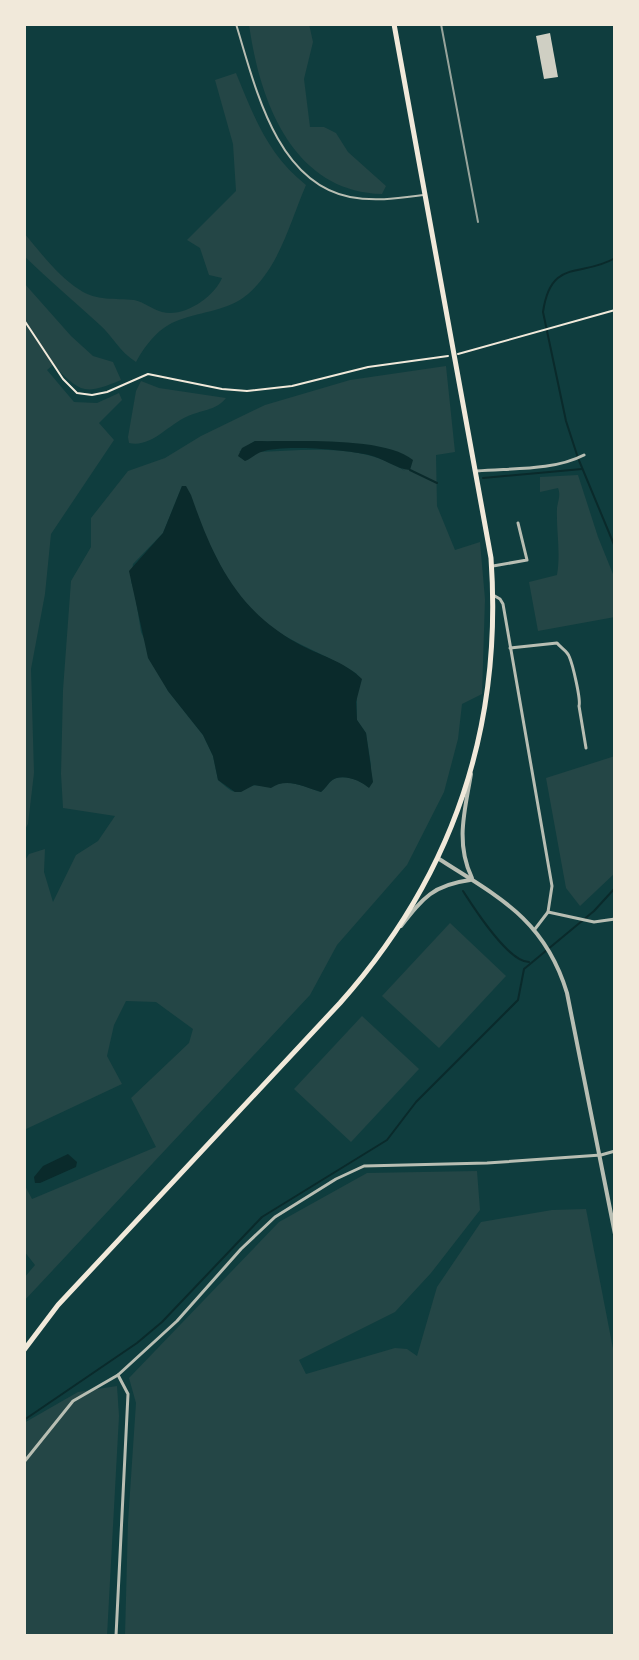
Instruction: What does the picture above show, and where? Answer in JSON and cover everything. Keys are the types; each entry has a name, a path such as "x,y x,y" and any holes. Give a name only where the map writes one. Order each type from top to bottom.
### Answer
{"main road":[{"path":"25,1347 65,1296 340,1003 396,932 439,859 473,765 490,679 491,567 477,471 394,24"}],"street":[{"path":"477,471 554,464 584,455"},
{"path":"491,567 527,560 518,523"},
{"path":"493,595 503,604 552,886 548,912 535,929"},
{"path":"510,648 557,643 569,653 574,684 581,702 579,706 586,748"},
{"path":"473,765 461,836 463,856 473,880"},
{"path":"439,859 517,911 535,929 560,970 601,1155 615,1234"},
{"path":"396,932 433,890 473,880"},
{"path":"548,912 594,922 615,919"},
{"path":"24,1462 73,1401 118,1375 177,1321 241,1249 275,1217 336,1179 364,1166 487,1163 601,1155 615,1151"},
{"path":"116,1636 128,1394 118,1375"}],"lane":[{"path":"236,24 267,121 294,163 319,184 347,197 373,200 426,195"}],"path":[{"path":"462,353 615,310"},
{"path":"24,320 63,379 77,393 92,395 107,392 148,374 247,391 292,386 368,367 449,356"}],"shaded area":[{"path":"249,24 309,24 313,42 304,79 310,127 324,127 336,133 348,152 386,186 382,194 351,189 325,177 303,159 272,110 261,82"},
{"path":"236,73 272,148 306,185 283,243 259,283 232,304 165,327 136,362 24,256 24,233 64,278 93,296 134,300 158,311 171,313 189,309 205,299 222,278 209,275 200,248 187,240 236,191 233,144 215,80"},
{"path":"24,283 93,356 113,362 121,380 98,388 83,389 53,365 47,370 74,402 97,403 119,393 122,400 99,423 114,440 51,534 45,594 31,669 34,773 28,824 24,831"},
{"path":"446,366 455,452 436,455 437,506 455,550 480,542 485,599 482,694 462,704 458,739 444,792 407,865 337,945 310,995 24,1301 24,1278 35,1265 24,1251 24,1184 32,1199 156,1147 131,1098 189,1043 193,1029 156,1002 126,1001 114,1025 107,1056 122,1084 24,1130 24,862 29,854 45,849 44,872 53,902 76,855 98,841 115,816 63,808 63,690 71,581 91,547 91,518 128,471 165,458 201,436 265,405 350,380","holes":["255,441 376,446 405,471 386,461 345,451 239,452","182,486 232,586 255,614 279,632 357,674 357,720 366,733 371,765 368,787 344,777 334,779 321,792 289,783 271,787 254,785 234,792 218,780 213,756 203,735 168,691 141,632 131,581 133,564 163,533"]},
{"path":"141,381 159,388 226,398 213,408 179,421 152,439 129,443 136,391"},
{"path":"255,441 361,444 399,452 413,460 410,470 369,455 330,450 271,450 245,461 238,456 242,448"},
{"path":"578,475 615,579 615,617 538,631 529,582 557,575 559,558 559,491 558,488 540,492 540,477"},
{"path":"182,486 186,486 191,495 218,561 242,598 276,629 362,679 356,702 357,720 366,733 373,782 369,788 344,777 334,779 321,792 283,783 271,788 254,785 235,792 218,780 213,756 203,735 168,691 148,658 129,571 163,533"},
{"path":"615,756 615,873 580,906 566,888 546,778"},
{"path":"450,923 506,976 439,1048 382,996"},
{"path":"362,1016 419,1069 351,1142 294,1089"},
{"path":"68,1154 77,1162 76,1167 35,1183 34,1177 43,1166"},
{"path":"477,1171 480,1210 431,1273 395,1312 299,1360 306,1374 395,1348 407,1349 417,1356 437,1287 481,1222 552,1210 586,1209 615,1359 615,1636 125,1636 136,1403 129,1378 279,1222 367,1173"},
{"path":"117,1386 119,1416 107,1636 24,1636 24,1423 78,1392"}],"building":[{"path":"550,33 558,77 544,79 536,36"}],"waterway":[{"path":"615,258 561,276 553,283 543,312 566,421 615,547"},
{"path":"483,478 582,469"},
{"path":"410,470 437,483"},
{"path":"24,1420 137,1343 162,1322 262,1217 387,1140 416,1102 518,1000 524,969 594,911 615,888"},
{"path":"463,891 502,944 521,960 529,962"}],"railway":[{"path":"441,24 478,222"}]}
